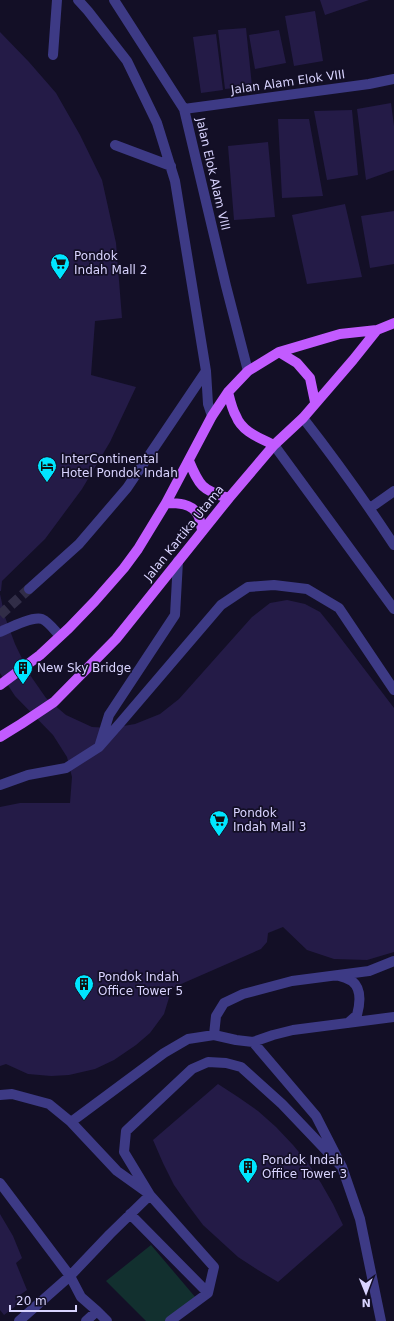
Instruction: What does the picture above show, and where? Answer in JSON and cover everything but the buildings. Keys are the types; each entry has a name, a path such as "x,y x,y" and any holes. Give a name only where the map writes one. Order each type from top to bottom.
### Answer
{"main road":[{"name":"Jalan Kartika Utama","path":"0,685 40,655 95,601 124,568 138,549 166,503 212,416 228,392 248,371 279,352 340,334 377,330 394,323"},
{"name":"Jalan Kartika Utama","path":"0,737 54,702 116,639 228,498 274,445 303,418 377,330"},
{"path":"279,352 297,363 310,378 316,402"},
{"path":"228,392 236,418 243,428 253,435 274,445"},
{"path":"189,461 198,481 205,488 228,498"},
{"path":"166,503 180,503 191,507 198,514 202,530"}],"street":[{"path":"53,55 56,0"},
{"path":"78,0 127,61 157,123 171,166 175,180 206,371 208,404 212,416"},
{"name":"Jalan Elok Alam VIII","path":"114,0 184,109 226,286 248,371"},
{"name":"Jalan Alam Elok VIII","path":"184,109 369,84 394,79"},
{"path":"115,145 171,166"},
{"path":"29,589 79,544 127,488 206,371"},
{"path":"303,418 370,508 394,545"},
{"path":"274,445 394,609"},
{"path":"370,508 394,491"},
{"path":"99,746 109,714 175,615 178,562"},
{"path":"0,785 28,775 66,768 99,746 122,722 221,605 248,587 274,585 307,589 339,608 394,690"},
{"path":"0,632 18,624 37,619 42,620 60,636"},
{"path":"214,1035 216,1016 224,1003 243,994 292,981 369,971 394,961"},
{"path":"339,976 352,981 358,990 360,997 357,1015 348,1023"},
{"path":"71,1122 164,1053 188,1039 214,1035 253,1042 293,1030 394,1016"},
{"path":"253,1042 316,1116 342,1167 360,1219 381,1321"},
{"path":"170,1321 208,1292 214,1267 150,1195 124,1152 126,1131 192,1069 208,1062 226,1063 241,1067 282,1104 342,1167"},
{"path":"0,1095 12,1094 49,1104 71,1122 117,1172 150,1195"},
{"path":"0,1183 70,1276 81,1297 107,1321"},
{"path":"19,1321 70,1276 150,1195"},
{"path":"130,1214 208,1292"},
{"path":"86,1321 97,1311"}],"green space":[{"path":"151,1245 196,1298 165,1321 146,1321 106,1281"}],"tunnel":[{"path":"0,615 29,589"}],"place":[{"name":"Pondok Indah Mall 2","path":"60,280"},
{"name":"InterContinental Hotel Pondok Indah","path":"47,483"},
{"name":"New Sky Bridge","path":"23,685"},
{"name":"Pondok Indah Mall 3","path":"219,837"},
{"name":"Pondok Indah Office Tower 5","path":"84,1001"},
{"name":"Pondok Indah Office Tower 3","path":"248,1184"}]}
